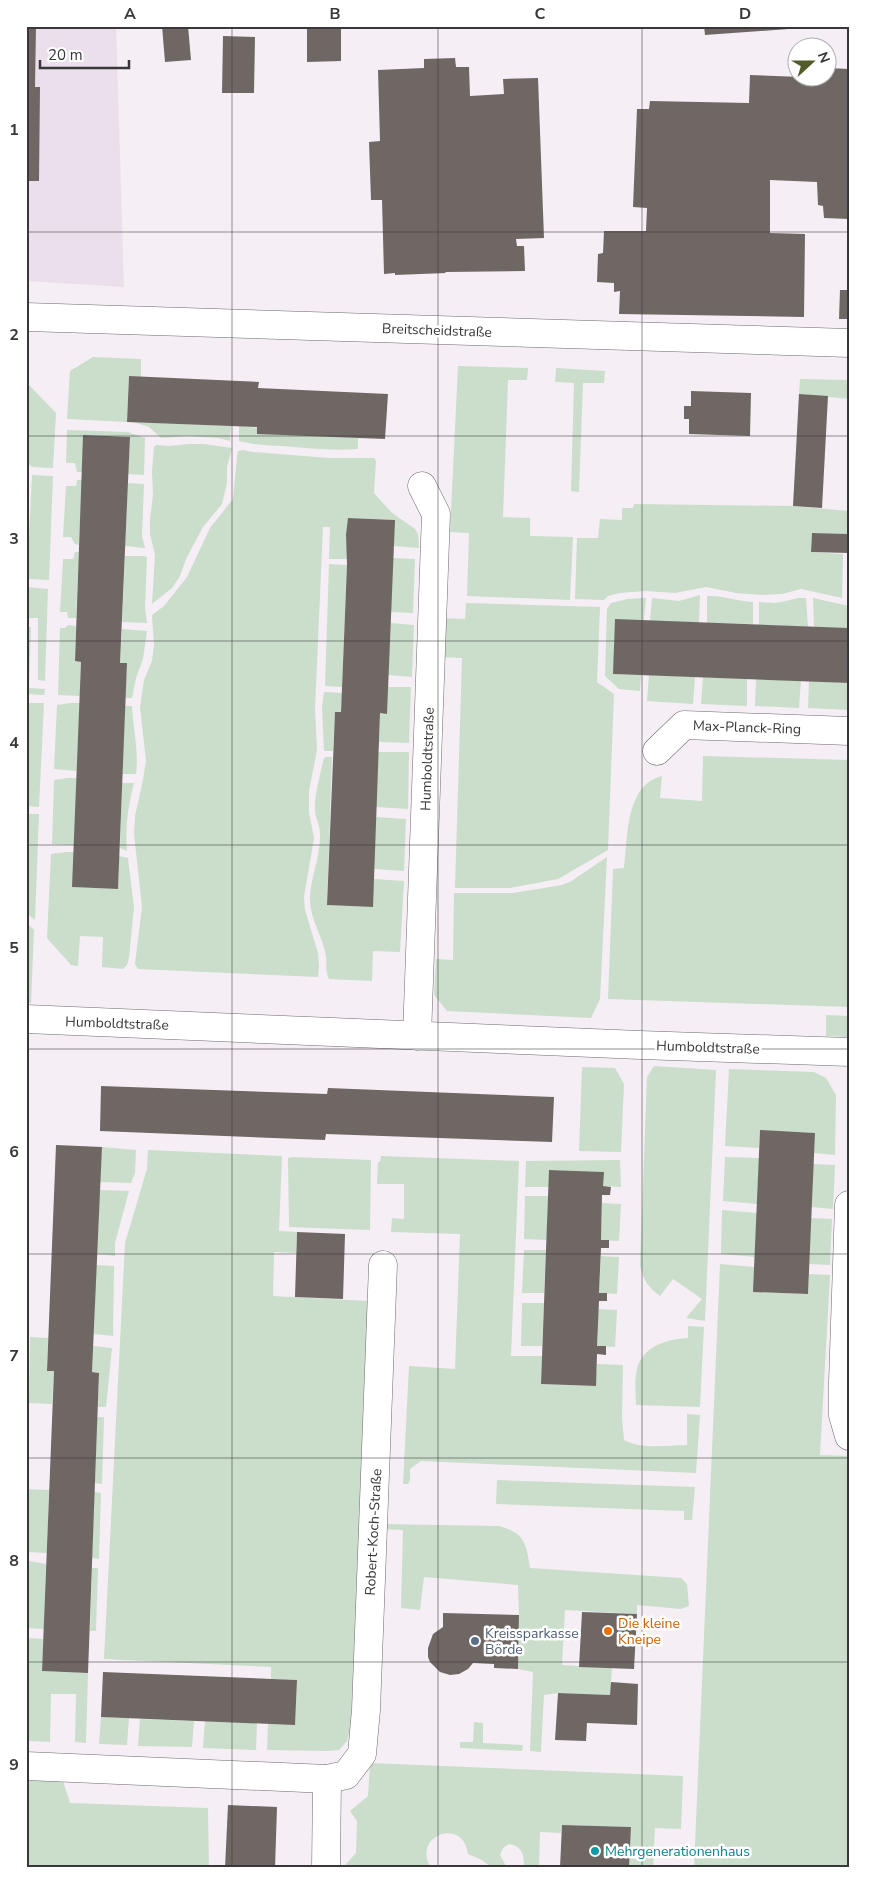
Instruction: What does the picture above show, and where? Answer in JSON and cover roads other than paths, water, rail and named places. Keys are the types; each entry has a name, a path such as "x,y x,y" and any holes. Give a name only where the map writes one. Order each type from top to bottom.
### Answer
{"street":[{"name":"Breitscheidstraße","path":"26,317 849,343"},
{"name":"Humboldtstraße","path":"416,1036 436,514 422,486"},
{"name":"Max-Planck-Ring","path":"656,751 684,725 849,731"},
{"name":"Humboldtstraße","path":"26,1019 849,1052"},
{"path":"849,1205 843,1382 843,1415 849,1436"},
{"name":"Robert-Koch-Straße","path":"26,1766 327,1779 346,1775 362,1754 366,1710 384,1265"},
{"path":"326,1868 327,1779"}],"place":[{"name":"Die kleine Kneipe","path":"608,1631"},
{"name":"Kreissparkasse Börde","path":"475,1641"},
{"name":"Mehrgenerationenhaus","path":"595,1851"}]}
